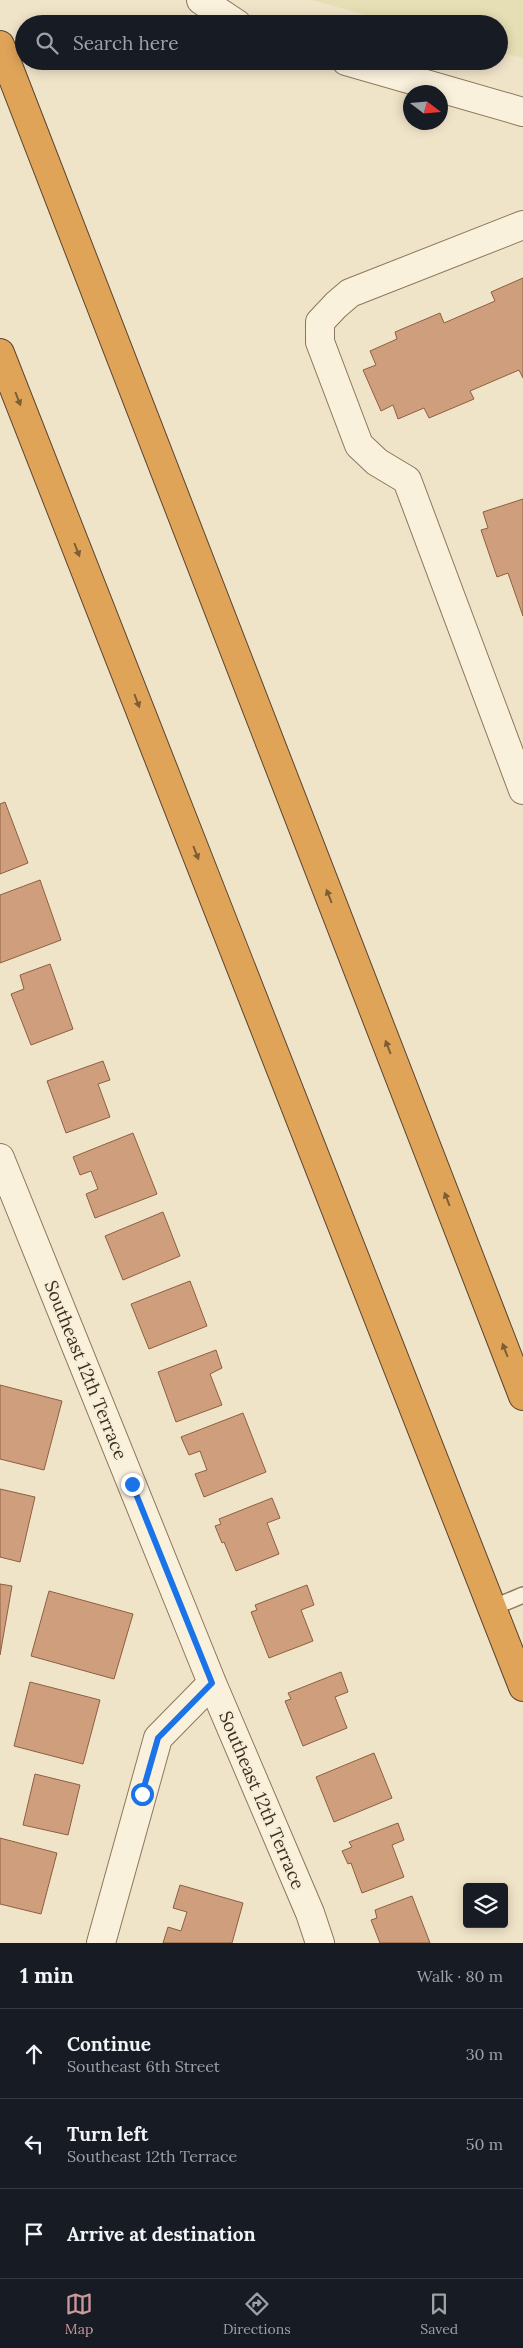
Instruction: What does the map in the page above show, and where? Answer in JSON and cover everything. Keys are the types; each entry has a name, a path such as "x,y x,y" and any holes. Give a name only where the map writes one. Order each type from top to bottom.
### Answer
{"highway":[{"path":"0,45 523,1396"},
{"path":"0,354 523,1687"}],"street":[{"path":"201,0 224,15"},
{"path":"377,70 523,112"},
{"path":"523,225 350,294 336,305 320,322 320,342 360,445 377,462 407,480 523,790"},
{"name":"Southeast 12th Terrace","path":"0,1160 212,1683 310,1913 320,1943"},
{"path":"101,1943 158,1738 212,1683"}],"lane":[{"path":"492,1608 523,1595"}],"shaded area":[{"path":"312,0 523,0 523,58 508,54 508,15 366,15"}],"building":[{"path":"523,278 523,378 519,370 470,391 474,399 429,418 424,408 398,419 393,405 381,411 363,370 376,365 370,351 397,339 395,332 440,313 444,323 495,301 491,292"},
{"path":"523,499 523,616 508,573 497,577 481,530 488,528 483,512"},
{"path":"5,802 28,863 0,874 0,804"},
{"path":"40,880 61,940 0,963 0,895"},
{"path":"50,964 73,1029 31,1045 11,994 24,989 20,975"},
{"path":"103,1061 110,1080 98,1084 110,1117 66,1133 47,1081"},
{"path":"133,1133 157,1194 95,1218 86,1194 98,1189 91,1171 80,1175 73,1157"},
{"path":"163,1212 180,1256 123,1280 105,1236"},
{"path":"190,1281 207,1326 149,1349 131,1304"},
{"path":"216,1350 222,1368 210,1374 222,1405 176,1422 158,1372"},
{"path":"0,1385 62,1401 44,1470 0,1459"},
{"path":"243,1413 266,1472 204,1497 195,1474 207,1470 200,1451 189,1455 181,1437"},
{"path":"0,1489 35,1497 20,1562 0,1557"},
{"path":"272,1498 280,1518 267,1523 279,1554 236,1571 215,1526 221,1524 219,1519"},
{"path":"0,1584 12,1586 0,1655"},
{"path":"307,1585 314,1605 301,1610 313,1641 269,1658 251,1612 257,1610 255,1605"},
{"path":"49,1591 133,1614 114,1679 31,1656"},
{"path":"341,1672 348,1692 335,1697 347,1728 303,1746 285,1701 291,1699 288,1693"},
{"path":"30,1682 100,1700 83,1764 14,1746"},
{"path":"374,1753 392,1798 334,1822 316,1777"},
{"path":"35,1774 80,1785 68,1835 23,1825"},
{"path":"398,1823 404,1840 392,1845 404,1877 362,1893 351,1863 348,1864 342,1851 352,1847 349,1842"},
{"path":"0,1838 57,1853 41,1914 0,1904"},
{"path":"180,1885 243,1903 232,1943 163,1943 168,1927 181,1931 187,1912 173,1908"},
{"path":"412,1896 430,1943 380,1943 371,1920 377,1918 375,1910"}],"route":[{"path":"132,1484 212,1683 158,1738 142,1794"}]}
